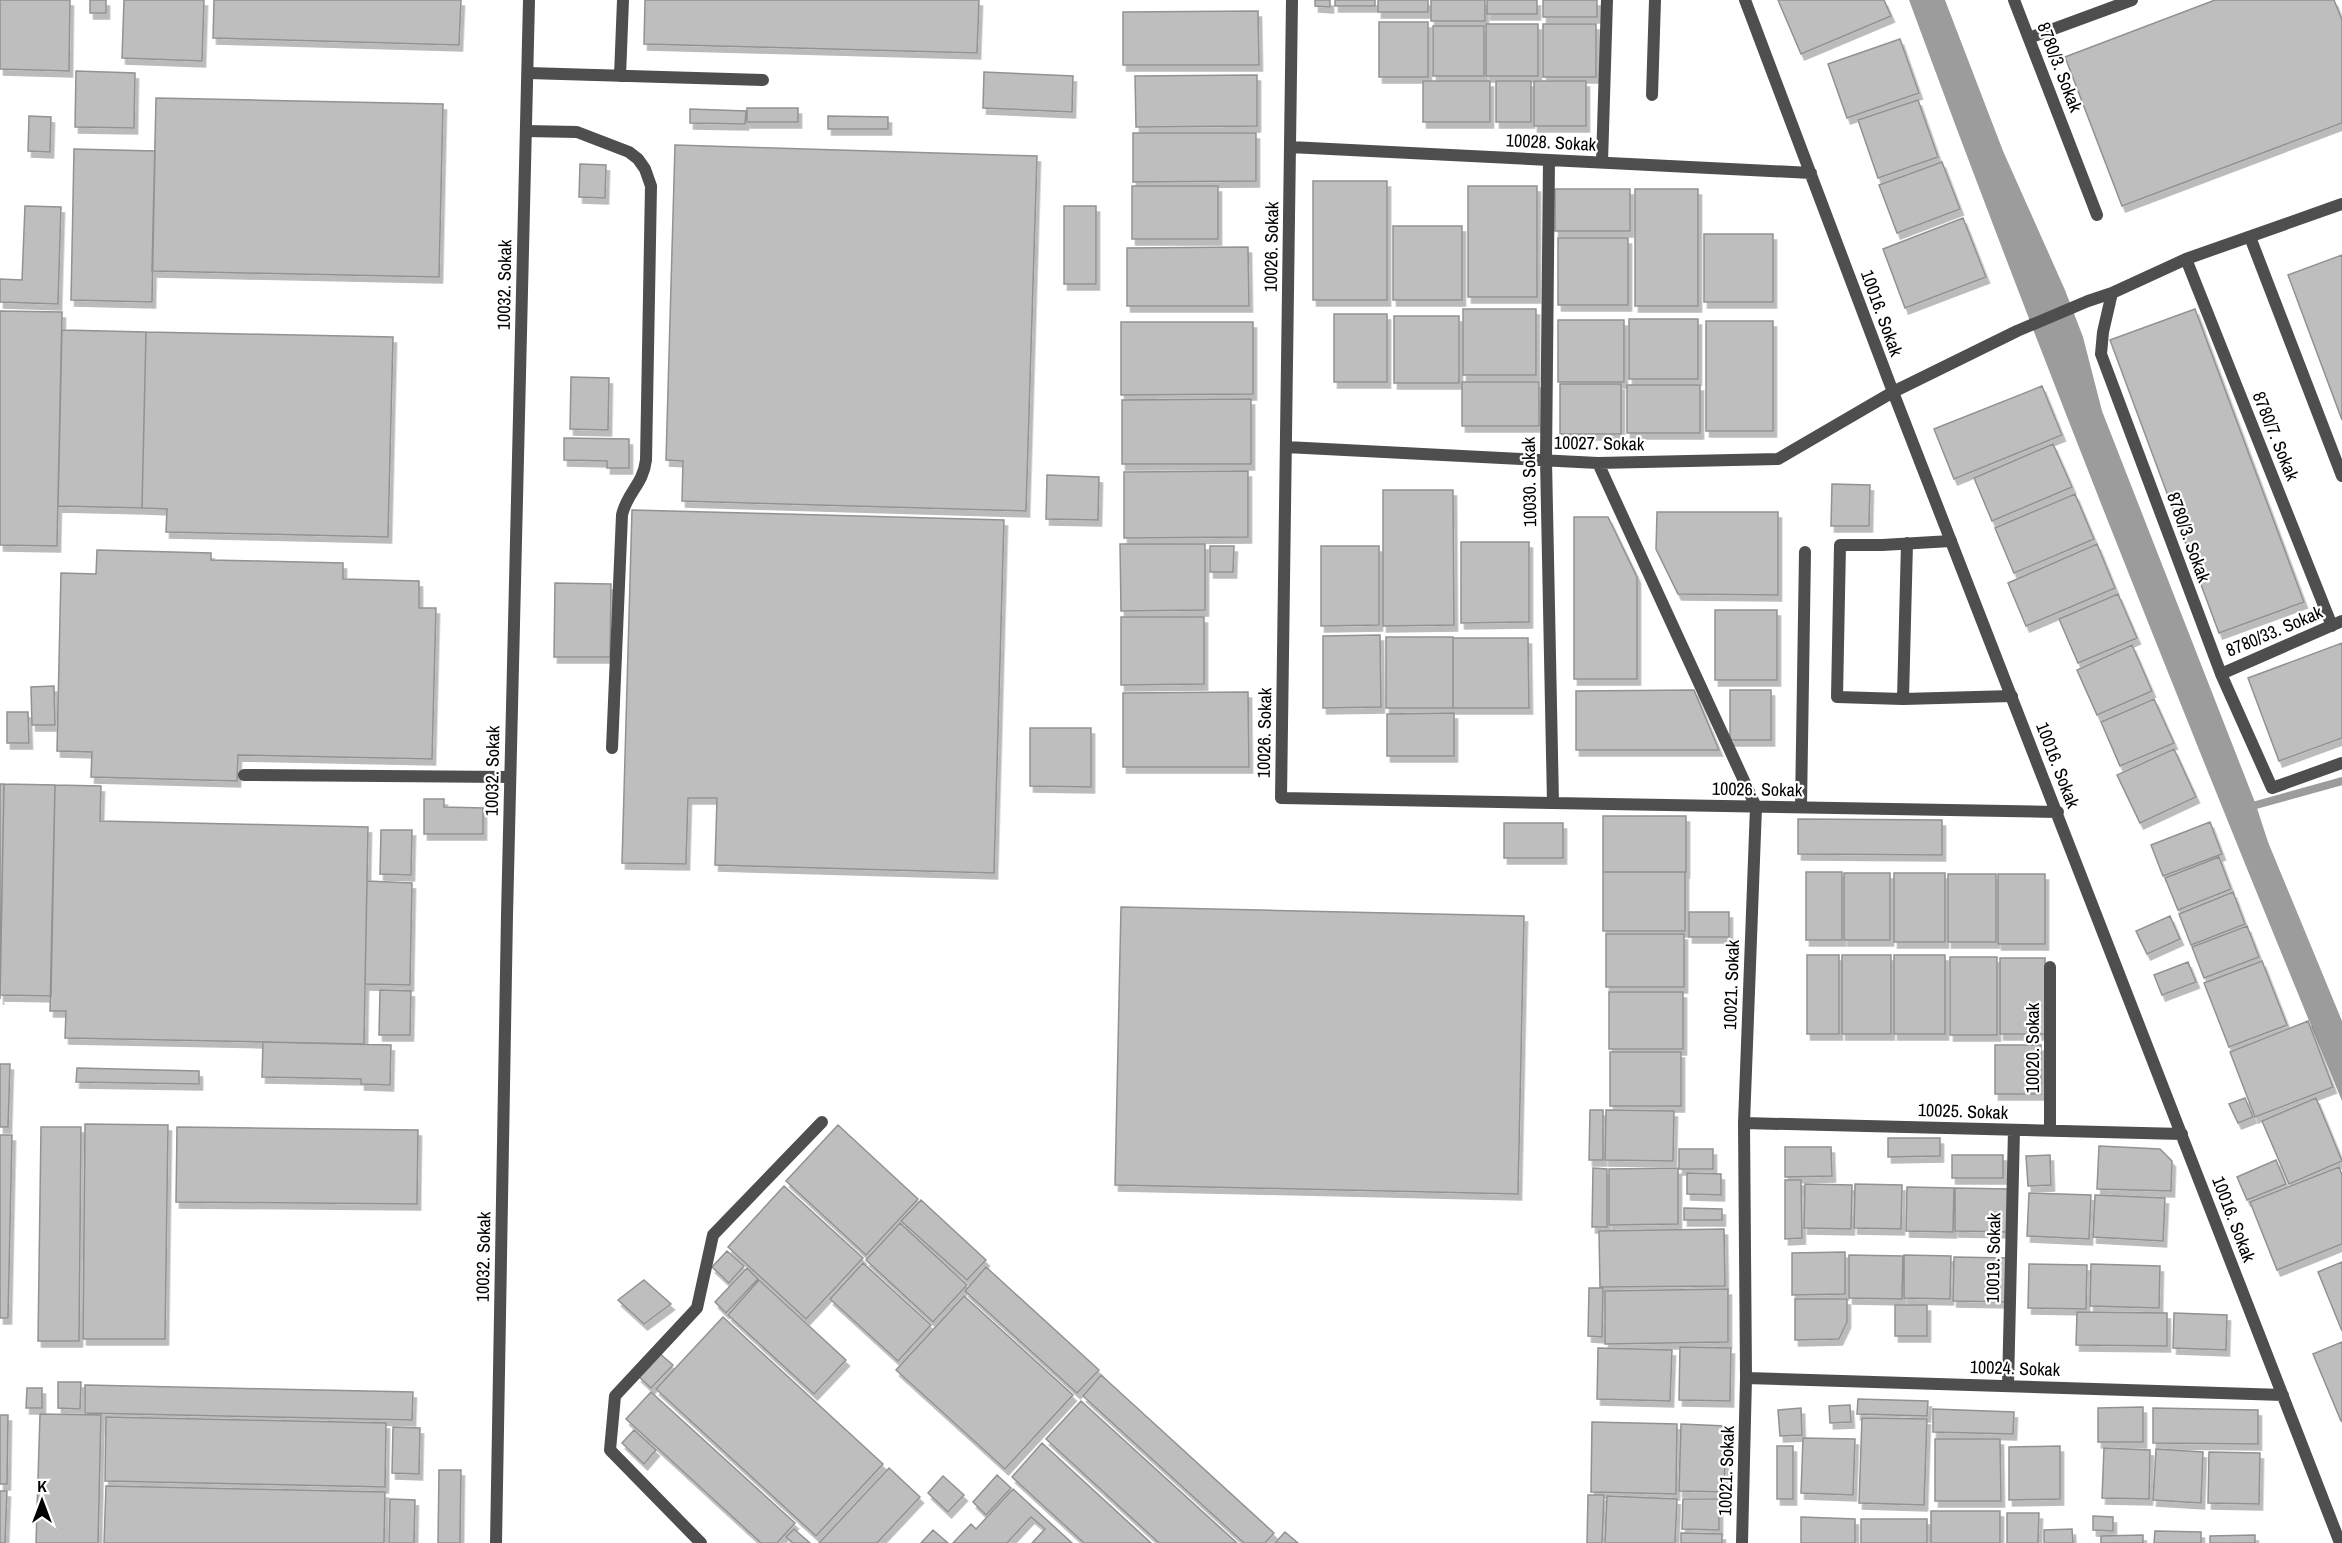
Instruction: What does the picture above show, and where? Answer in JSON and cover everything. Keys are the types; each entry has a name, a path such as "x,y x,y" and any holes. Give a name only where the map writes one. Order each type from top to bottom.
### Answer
{"street":[{"name":"10032. Sokak","path":"496,1543 510,777 529,0"},
{"path":"620,75 623,0"},
{"name":"10026. Sokak","path":"1292,0 1281,798 2058,812"},
{"path":"1602,162 1607,0"},
{"path":"1652,95 1655,0"},
{"name":"10016. Sokak","path":"1745,0 1893,392 2340,1543"},
{"name":"8780/3. Sokak","path":"2014,0 2097,215"},
{"path":"2029,38 2132,0"},
{"path":"528,73 763,80"},
{"path":"526,131 577,132 629,152 645,169 651,186 646,460 642,479 628,497 622,515 612,748"},
{"name":"10028. Sokak","path":"1290,147 1811,173"},
{"name":"10030. Sokak","path":"1549,160 1546,460 1553,803"},
{"name":"10027. Sokak","path":"1286,447 1598,463 1778,459 1893,392 2018,331 2112,293 2186,259 2342,204"},
{"path":"2250,237 2342,476"},
{"name":"8780/7. Sokak","path":"2186,259 2337,624"},
{"name":"8780/3. Sokak","path":"2112,293 2103,332 2102,354 2221,674 2272,788 2342,763"},
{"name":"10021. Sokak","path":"1598,463 1756,807 1744,1123 1746,1378 1742,1543"},
{"path":"1951,541 1840,545 1837,697 1903,699 2012,696"},
{"path":"1903,699 1907,543"},
{"path":"1801,807 1805,552"},
{"name":"8780/33. Sokak","path":"2221,674 2337,624"},
{"path":"244,775 510,777"},
{"name":"10020. Sokak","path":"2050,967 2050,1130"},
{"path":"701,1543 610,1450 615,1396 698,1308 713,1235 822,1122"},
{"name":"10025. Sokak","path":"1744,1123 2182,1134"},
{"name":"10019. Sokak","path":"2008,1386 2014,1130"},
{"name":"10024. Sokak","path":"1746,1378 2283,1395"}],"shaded area":[{"path":"1909,0 1945,0 2003,151 2065,290 2083,337 2102,411 2256,805 2268,842 2342,1021 2342,1101 2120,552 1960,139"}],"building":[{"path":"0,0 70,0 69,71 0,69"},
{"path":"90,0 106,0 106,13 90,13"},
{"path":"124,0 204,0 202,61 122,58"},
{"path":"214,0 461,0 459,45 213,38"},
{"path":"645,0 979,0 977,53 644,44"},
{"path":"1315,0 1330,0 1330,7 1315,6"},
{"path":"1335,0 1375,0 1375,6 1335,6"},
{"path":"1378,0 1428,0 1428,12 1378,12"},
{"path":"1431,0 1485,0 1485,21 1431,21"},
{"path":"1487,0 1537,0 1537,14 1487,14"},
{"path":"1543,0 1597,0 1597,17 1543,17"},
{"path":"1778,0 1884,0 1891,16 1801,54"},
{"path":"2215,0 2334,0 2342,20 2342,123 2122,206 2065,57"},
{"path":"1258,11 1259,65 1123,65 1123,12"},
{"path":"1379,22 1428,22 1428,77 1379,77"},
{"path":"1486,24 1538,24 1538,76 1486,76"},
{"path":"1543,24 1596,24 1596,77 1543,77"},
{"path":"1433,26 1484,26 1484,76 1433,76"},
{"path":"1900,39 1919,93 1847,118 1828,64"},
{"path":"76,71 135,73 134,128 75,127"},
{"path":"984,72 1073,76 1072,112 983,108"},
{"path":"1257,75 1257,126 1136,127 1135,76"},
{"path":"1423,81 1490,81 1490,122 1423,122"},
{"path":"1496,81 1531,81 1531,122 1496,122"},
{"path":"1534,81 1586,81 1586,126 1534,126"},
{"path":"156,98 443,104 439,277 152,271"},
{"path":"1918,100 1938,157 1878,178 1858,120"},
{"path":"747,108 798,108 798,122 747,122"},
{"path":"690,109 746,111 745,124 690,123"},
{"path":"29,116 51,117 50,152 28,151"},
{"path":"828,116 888,117 888,129 828,129"},
{"path":"1133,133 1256,133 1256,181 1133,182"},
{"path":"675,145 1037,156 1026,511 682,501 683,461 666,460"},
{"path":"74,149 155,151 152,302 71,300"},
{"path":"1942,162 1960,209 1897,233 1879,185"},
{"path":"580,164 606,165 605,198 579,197"},
{"path":"1313,181 1387,181 1387,300 1313,300"},
{"path":"1132,186 1218,186 1218,239 1132,239"},
{"path":"1468,186 1537,186 1537,297 1468,297"},
{"path":"1555,189 1630,189 1630,231 1555,231"},
{"path":"1635,189 1698,189 1698,306 1635,306"},
{"path":"25,206 61,207 58,304 0,302 0,279 22,280"},
{"path":"1064,206 1096,206 1096,284 1064,284"},
{"path":"1963,218 1986,277 1905,308 1883,249"},
{"path":"1393,226 1462,226 1462,300 1393,300"},
{"path":"1704,234 1773,234 1773,302 1704,302"},
{"path":"1558,238 1628,238 1628,305 1558,305"},
{"path":"1248,247 1249,306 1127,306 1127,248"},
{"path":"2342,255 2342,420 2288,275"},
{"path":"1463,309 1536,309 1536,375 1463,375"},
{"path":"2195,309 2304,602 2219,633 2110,340"},
{"path":"0,311 62,312 57,546 0,545"},
{"path":"1334,314 1387,314 1387,382 1334,382"},
{"path":"1394,316 1459,316 1459,383 1394,383"},
{"path":"1629,319 1698,319 1698,379 1629,379"},
{"path":"1558,320 1624,320 1624,382 1558,382"},
{"path":"1706,321 1773,321 1773,431 1706,431"},
{"path":"1121,322 1253,322 1253,394 1121,395"},
{"path":"62,330 146,332 142,508 58,506"},
{"path":"146,332 393,337 388,537 166,532 167,509 142,508"},
{"path":"571,377 609,378 608,430 570,429"},
{"path":"1462,382 1539,382 1539,426 1462,426"},
{"path":"1560,384 1621,384 1621,434 1560,434"},
{"path":"1627,385 1700,385 1700,433 1627,433"},
{"path":"2042,386 2062,435 1954,479 1934,429"},
{"path":"1251,399 1251,464 1122,464 1122,400"},
{"path":"564,438 629,439 629,468 607,468 607,461 564,460"},
{"path":"2053,444 2072,487 1992,521 1974,478"},
{"path":"1248,471 1248,537 1124,538 1124,472"},
{"path":"1047,475 1099,477 1098,520 1046,519"},
{"path":"1832,484 1870,485 1869,526 1831,526"},
{"path":"1383,490 1453,490 1454,625 1383,626"},
{"path":"2075,494 2094,539 2014,573 1995,528"},
{"path":"632,510 1004,520 994,873 715,865 717,798 688,798 686,864 622,863"},
{"path":"1657,512 1778,512 1778,595 1678,594 1656,549"},
{"path":"1574,517 1608,517 1637,577 1637,679 1574,679"},
{"path":"1461,542 1529,542 1529,622 1461,623"},
{"path":"1120,544 1205,544 1205,610 1121,611"},
{"path":"2097,544 2115,588 2026,626 2008,583"},
{"path":"1210,546 1234,546 1233,572 1210,572"},
{"path":"1321,546 1379,546 1379,625 1321,626"},
{"path":"97,550 211,553 211,560 343,563 343,579 419,581 419,608 436,608 432,759 238,755 237,781 91,777 92,752 57,751 61,573 96,574"},
{"path":"555,583 611,584 610,657 554,657"},
{"path":"2118,594 2137,638 2078,663 2059,619"},
{"path":"1715,610 1777,610 1777,680 1715,680"},
{"path":"1121,617 1204,617 1204,684 1121,685"},
{"path":"1380,635 1381,707 1323,708 1323,636"},
{"path":"1386,637 1453,637 1453,708 1386,708"},
{"path":"1453,638 1528,638 1529,708 1453,708"},
{"path":"2342,643 2342,738 2279,761 2248,678"},
{"path":"2132,645 2152,691 2097,715 2077,670"},
{"path":"54,686 55,725 32,725 31,687"},
{"path":"1694,690 1719,750 1576,750 1576,691"},
{"path":"1730,690 1771,690 1771,740 1730,740"},
{"path":"1248,692 1249,767 1123,767 1123,693"},
{"path":"2154,699 2174,743 2120,766 2101,722"},
{"path":"7,712 28,712 29,743 7,743"},
{"path":"1454,713 1454,756 1387,756 1387,714"},
{"path":"1030,728 1091,728 1091,787 1030,786"},
{"path":"2174,749 2196,797 2140,823 2117,775"},
{"path":"0,784 4,784 0,999"},
{"path":"4,784 55,785 51,996 0,995"},
{"path":"55,785 101,786 100,821 368,827 364,1044 65,1038 66,1011 50,1011"},
{"path":"424,799 444,799 444,807 483,808 483,834 424,834"},
{"path":"1603,816 1686,816 1686,872 1603,872"},
{"path":"1798,819 1942,820 1942,855 1798,854"},
{"path":"2210,822 2222,854 2163,876 2151,845"},
{"path":"1504,823 1563,823 1563,858 1504,858"},
{"path":"381,830 412,830 411,875 380,874"},
{"path":"2219,857 2231,889 2178,910 2165,878"},
{"path":"1603,872 1685,872 1685,931 1603,931"},
{"path":"1806,872 1842,872 1842,940 1806,940"},
{"path":"1844,873 1890,873 1890,940 1844,940"},
{"path":"1894,873 1945,873 1945,942 1894,942"},
{"path":"1948,874 1996,874 1996,942 1948,942"},
{"path":"1998,874 2045,874 2045,944 1998,944"},
{"path":"367,881 412,883 410,985 365,984"},
{"path":"2233,892 2245,924 2191,945 2179,914"},
{"path":"1121,907 1524,916 1518,1194 1115,1185"},
{"path":"1689,912 1729,912 1729,937 1689,937"},
{"path":"2170,916 2180,939 2147,954 2136,931"},
{"path":"2247,926 2259,957 2204,978 2192,947"},
{"path":"1606,934 1684,934 1684,987 1606,987"},
{"path":"1807,955 1839,955 1839,1034 1807,1034"},
{"path":"1842,955 1891,955 1891,1034 1842,1034"},
{"path":"1894,955 1945,955 1945,1034 1894,1034"},
{"path":"1950,957 1997,957 1997,1035 1950,1035"},
{"path":"2000,958 2045,958 2045,1034 2000,1034"},
{"path":"2262,961 2287,1025 2229,1047 2204,983"},
{"path":"2188,962 2196,982 2162,995 2154,975"},
{"path":"380,990 411,991 410,1035 379,1035"},
{"path":"1609,992 1683,992 1683,1049 1609,1049"},
{"path":"2308,1021 2333,1087 2255,1117 2230,1052"},
{"path":"263,1042 391,1045 390,1085 361,1084 361,1079 262,1077"},
{"path":"1995,1045 2041,1045 2041,1094 1995,1094"},
{"path":"1610,1052 1681,1052 1681,1106 1610,1106"},
{"path":"0,1064 10,1064 8,1127 0,1127"},
{"path":"77,1068 199,1071 199,1084 76,1082"},
{"path":"2245,1098 2253,1117 2238,1123 2229,1104"},
{"path":"2316,1098 2342,1161 2289,1184 2262,1121"},
{"path":"1590,1110 1603,1110 1603,1160 1589,1160"},
{"path":"1606,1110 1674,1111 1673,1161 1605,1160"},
{"path":"85,1124 168,1125 165,1339 83,1339"},
{"path":"838,1125 918,1199 866,1255 786,1181"},
{"path":"41,1127 81,1127 79,1341 38,1341"},
{"path":"177,1127 418,1130 417,1204 176,1202"},
{"path":"0,1135 12,1135 8,1318 0,1318"},
{"path":"1888,1138 1940,1138 1940,1156 1888,1157"},
{"path":"2099,1146 2160,1149 2172,1161 2171,1191 2097,1189"},
{"path":"1785,1147 1831,1147 1832,1176 1785,1177"},
{"path":"1679,1149 1713,1149 1713,1169 1679,1169"},
{"path":"1952,1155 2003,1155 2003,1178 1952,1178"},
{"path":"2050,1155 2051,1185 2028,1186 2026,1156"},
{"path":"2276,1160 2286,1184 2247,1200 2237,1177"},
{"path":"2339,1167 2342,1175 2342,1244 2277,1270 2250,1202"},
{"path":"1593,1168 1607,1169 1607,1227 1592,1227"},
{"path":"1678,1168 1678,1224 1609,1225 1609,1169"},
{"path":"1687,1173 1721,1174 1721,1195 1687,1194"},
{"path":"1785,1180 1801,1180 1802,1238 1785,1239"},
{"path":"1805,1184 1852,1185 1851,1229 1804,1228"},
{"path":"1855,1184 1902,1185 1901,1229 1854,1228"},
{"path":"784,1186 863,1258 806,1319 728,1247"},
{"path":"1907,1187 1954,1188 1953,1232 1906,1231"},
{"path":"1955,1188 2009,1189 2008,1232 1955,1231"},
{"path":"2029,1193 2091,1195 2089,1239 2027,1236"},
{"path":"2095,1195 2165,1198 2163,1241 2093,1237"},
{"path":"921,1200 986,1260 967,1280 901,1221"},
{"path":"1684,1208 1722,1209 1722,1220 1684,1220"},
{"path":"900,1223 967,1285 933,1322 866,1260"},
{"path":"1724,1229 1725,1286 1600,1287 1599,1231"},
{"path":"727,1251 744,1266 729,1283 712,1267"},
{"path":"1845,1252 1845,1294 1792,1295 1792,1253"},
{"path":"1849,1255 1903,1256 1902,1299 1849,1298"},
{"path":"1904,1255 1951,1256 1950,1299 1904,1298"},
{"path":"1954,1257 2007,1258 2007,1302 1953,1301"},
{"path":"2342,1262 2342,1331 2318,1272"},
{"path":"863,1263 931,1325 898,1361 830,1299"},
{"path":"2029,1264 2087,1265 2086,1309 2028,1308"},
{"path":"2091,1264 2160,1266 2159,1308 2090,1306"},
{"path":"986,1267 1099,1370 1077,1393 965,1291"},
{"path":"747,1268 758,1279 726,1313 715,1302"},
{"path":"644,1280 671,1304 644,1324 618,1300"},
{"path":"759,1280 846,1360 814,1394 728,1315"},
{"path":"1589,1288 1603,1288 1602,1337 1588,1336"},
{"path":"1728,1289 1728,1342 1605,1344 1605,1291"},
{"path":"964,1296 1073,1395 1005,1469 896,1370"},
{"path":"1795,1299 1847,1299 1847,1322 1839,1339 1795,1340"},
{"path":"1895,1305 1927,1305 1927,1336 1895,1336"},
{"path":"2077,1312 2167,1313 2167,1346 2076,1345"},
{"path":"2174,1313 2227,1315 2226,1350 2173,1348"},
{"path":"723,1317 883,1464 816,1536 656,1389"},
{"path":"2342,1342 2342,1421 2341,1421 2313,1354"},
{"path":"1680,1347 1731,1348 1730,1401 1679,1400"},
{"path":"1598,1348 1672,1350 1670,1401 1597,1399"},
{"path":"659,1353 673,1365 651,1388 638,1376"},
{"path":"1101,1375 1274,1533 1265,1543 1244,1543 1083,1396"},
{"path":"58,1382 81,1382 80,1409 58,1408"},
{"path":"85,1385 413,1392 412,1420 85,1413"},
{"path":"27,1388 42,1388 42,1408 26,1408"},
{"path":"651,1392 795,1523 777,1543 761,1543 626,1419"},
{"path":"1858,1399 1928,1401 1927,1416 1857,1414"},
{"path":"1081,1401 1237,1543 1159,1543 1046,1439"},
{"path":"1850,1405 1851,1422 1830,1423 1829,1406"},
{"path":"2143,1407 2143,1442 2098,1442 2098,1408"},
{"path":"1801,1408 1802,1435 1780,1436 1778,1410"},
{"path":"2153,1408 2258,1410 2258,1444 2153,1443"},
{"path":"1933,1409 2014,1412 2013,1434 1933,1432"},
{"path":"40,1414 101,1415 98,1543 36,1543"},
{"path":"0,1415 8,1415 7,1484 0,1484"},
{"path":"106,1417 386,1423 385,1487 105,1481"},
{"path":"1862,1418 1927,1419 1924,1505 1859,1503"},
{"path":"1592,1422 1677,1424 1676,1494 1591,1492"},
{"path":"1681,1424 1726,1426 1724,1492 1679,1491"},
{"path":"393,1427 420,1428 419,1474 392,1473"},
{"path":"634,1430 656,1450 644,1464 622,1443"},
{"path":"1803,1438 1855,1439 1853,1495 1801,1493"},
{"path":"1935,1439 2000,1439 2001,1501 1935,1501"},
{"path":"1042,1443 1151,1543 1084,1543 1012,1477"},
{"path":"1777,1446 1793,1446 1793,1499 1777,1499"},
{"path":"2060,1446 2060,1499 2009,1500 2009,1447"},
{"path":"2104,1448 2150,1450 2149,1499 2102,1498"},
{"path":"2156,1449 2203,1452 2201,1503 2153,1500"},
{"path":"2209,1452 2260,1453 2259,1504 2208,1503"},
{"path":"889,1468 920,1497 877,1543 819,1543"},
{"path":"439,1470 461,1470 460,1543 438,1543"},
{"path":"997,1475 1011,1488 986,1515 973,1502"},
{"path":"943,1476 964,1495 948,1512 928,1493"},
{"path":"106,1486 385,1492 384,1543 104,1543"},
{"path":"1013,1489 1072,1543 1032,1543 1045,1529 1031,1517 1007,1543 953,1543 971,1524 976,1529"},
{"path":"0,1491 7,1491 5,1543 0,1543"},
{"path":"1588,1495 1604,1495 1602,1543 1587,1543"},
{"path":"1607,1496 1677,1499 1675,1543 1605,1543"},
{"path":"390,1499 415,1500 414,1543 389,1543"},
{"path":"1683,1499 1719,1499 1719,1530 1682,1529"},
{"path":"1931,1511 2000,1511 2000,1543 1931,1543"},
{"path":"2007,1513 2039,1513 2038,1543 2007,1543"},
{"path":"2093,1516 2113,1517 2113,1531 2093,1530"},
{"path":"1801,1517 1855,1519 1855,1543 1801,1543"},
{"path":"1861,1519 1927,1519 1927,1543 1861,1543"},
{"path":"794,1529 810,1543 793,1543 786,1537"},
{"path":"2072,1529 2073,1543 2044,1543 2044,1530"},
{"path":"933,1530 948,1543 921,1543"},
{"path":"2155,1531 2201,1532 2201,1543 2154,1543"},
{"path":"1285,1532 1298,1543 1275,1543"},
{"path":"1681,1533 1722,1534 1722,1543 1681,1543"},
{"path":"2143,1535 2143,1543 2101,1543 2101,1536"},
{"path":"2255,1535 2255,1543 2210,1543 2210,1536"}],"waterway":[{"path":"2256,805 2342,781"}]}
